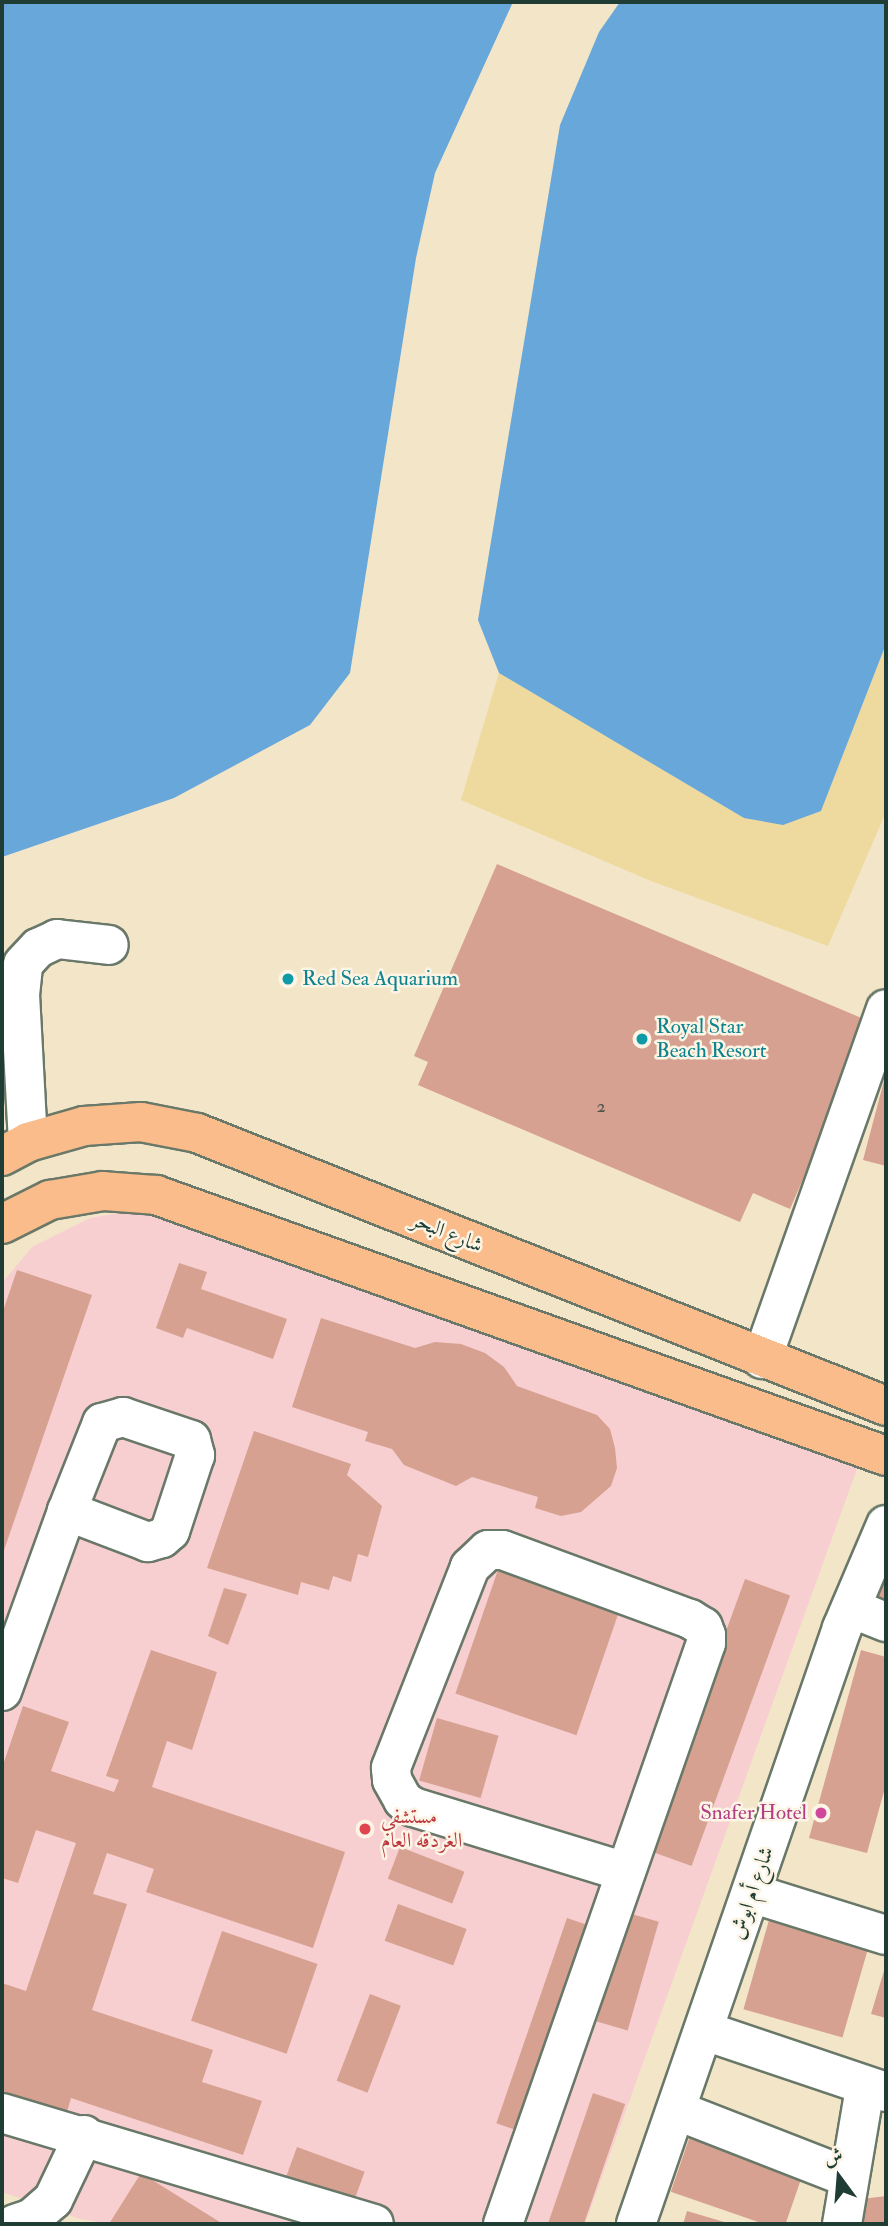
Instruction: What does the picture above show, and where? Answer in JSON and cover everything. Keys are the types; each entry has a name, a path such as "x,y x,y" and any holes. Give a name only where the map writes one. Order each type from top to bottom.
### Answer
{"main road":[{"name":"شارع البحر","path":"15,1149 84,1126 141,1122 197,1133 886,1406"},
{"path":"2,1224 50,1200 103,1191 156,1195 886,1456"}],"street":[{"path":"15,1149 14,1083 23,964 38,948 57,939 109,945"},
{"path":"762,1359 886,1009"},
{"path":"2,1691 67,1511"},
{"name":"شارع أم ابوش","path":"636,2224 678,2111 851,1608 886,1525"},
{"path":"503,2224 706,1643 703,1628 502,1550 488,1550 470,1567 391,1768 392,1780 403,1800 413,1807 625,1872"},
{"path":"851,1608 886,1622"},
{"path":"751,1894 886,1935"},
{"path":"705,2031 876,2090 847,2177 842,2224"},
{"path":"678,2111 847,2177"},
{"path":"3,2117 84,2135 374,2224"},
{"path":"2,2210 13,2224 32,2218 53,2200 84,2135"}],"shaded area":[{"name":"مستشفي الغردقه العام","path":"143,1209 858,1466 585,2224 111,2224 80,2219 2,2192 2,1283 32,1247 90,1218"}],"sand":[{"path":"886,644 886,812 828,946 651,881 461,800 499,673 744,818 821,811"}],"water":[{"path":"2,2 513,2 435,173 416,258 350,673 310,725 174,798 2,857"},
{"path":"620,2 886,2 886,644 821,811 783,825 744,818 499,673 478,620 560,125 599,32"}],"building":[{"name":"Royal Star Beach Resort","path":"497,864 871,1022 790,1209 753,1193 740,1222 418,1085 428,1062 414,1056"},
{"path":"886,1077 886,1166 863,1160"},
{"path":"179,1263 207,1272 201,1289 287,1319 273,1359 187,1328 183,1338 156,1328"},
{"path":"17,1270 92,1295 2,1556 2,1314"},
{"path":"321,1318 415,1348 435,1342 461,1344 485,1353 504,1367 517,1386 597,1415 610,1429 615,1448 617,1468 611,1486 581,1512 561,1516 535,1508 538,1497 472,1477 456,1486 404,1465 392,1449 365,1441 368,1432 292,1407"},
{"path":"254,1431 351,1464 347,1475 382,1506 368,1557 358,1554 351,1582 333,1576 329,1590 301,1582 298,1595 207,1568"},
{"path":"500,1564 621,1606 576,1735 455,1694"},
{"path":"886,1567 886,1611 872,1605"},
{"path":"745,1579 790,1595 692,1866 646,1850"},
{"path":"224,1588 247,1594 228,1645 208,1636"},
{"path":"151,1650 217,1672 192,1750 167,1741 152,1787 345,1852 313,1948 146,1892 154,1869 107,1853 93,1894 127,1904 92,2010 213,2050 202,2082 262,2101 243,2155 71,2098 66,2115 2,2093 2,1983 26,1991 76,1843 36,1830 18,1883 2,1878 2,1768 23,1706 69,1722 51,1771 114,1792 119,1780 106,1776"},
{"path":"861,1650 886,1657 886,1784 867,1853 809,1838"},
{"path":"437,1718 499,1736 481,1798 419,1780"},
{"path":"400,1847 464,1872 452,1903 388,1879"},
{"path":"398,1904 467,1929 453,1966 385,1941"},
{"path":"628,1913 659,1922 628,2030 597,2022"},
{"path":"771,1913 870,1941 842,2038 743,2009"},
{"path":"567,1918 596,1928 526,2133 496,2123"},
{"path":"222,1931 317,1964 287,2054 191,2021"},
{"path":"886,1964 886,2018 871,2014"},
{"path":"370,1994 401,2006 367,2093 337,2081"},
{"path":"593,2093 625,2104 584,2224 548,2224"},
{"path":"690,2136 803,2175 786,2224 764,2224 671,2192"},
{"path":"297,2147 365,2172 352,2205 285,2181"},
{"path":"141,2173 223,2224 109,2224"},
{"path":"886,2196 886,2224 864,2224 862,2199"},
{"path":"687,2211 731,2224 683,2224"}],"place":[{"name":"Red Sea Aquarium","path":"288,979"},
{"name":"Royal Star Beach Resort","path":"642,1039"},
{"name":"Snafer Hotel","path":"821,1813"},
{"name":"مستشفي الغردقه العام","path":"365,1829"}]}
